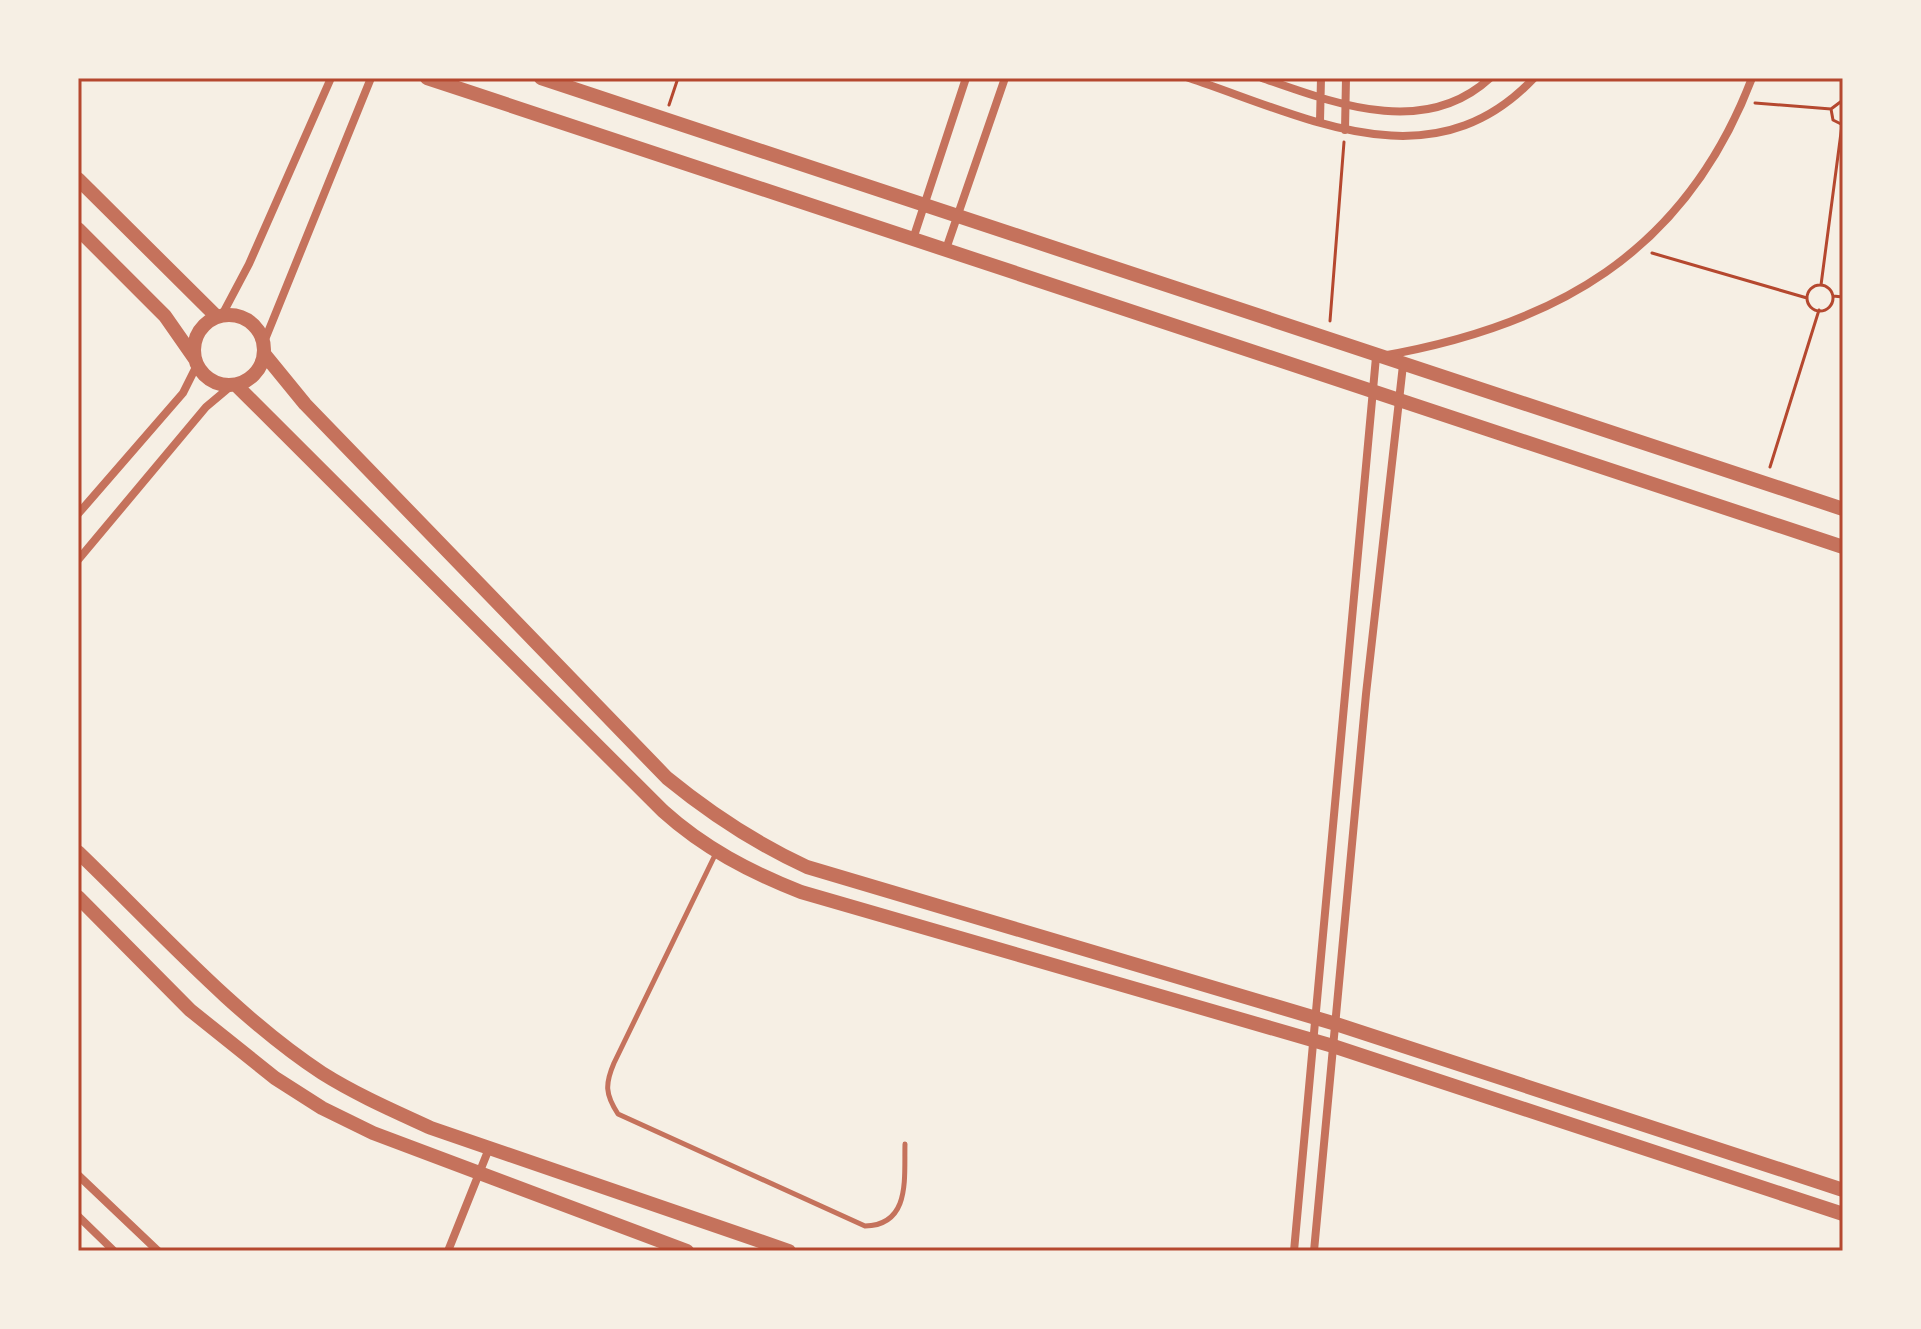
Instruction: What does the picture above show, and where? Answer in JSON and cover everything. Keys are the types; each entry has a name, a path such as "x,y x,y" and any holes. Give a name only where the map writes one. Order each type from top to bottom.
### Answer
{"street":[{"path":"78,514 183,393 196,362 194,349 200,329 220,316 249,264 331,78"},
{"path":"78,560 206,407 234,385 252,378 371,78"},
{"path":"427,78 1843,547"},
{"path":"541,78 1376,357 1843,509"},
{"path":"913,239 966,78"},
{"path":"946,249 1005,78"},
{"path":"1189,78 1345,130 1381,137 1437,135 1489,115 1534,78"},
{"path":"1262,78 1346,106 1388,113 1423,110 1455,99 1490,78"},
{"path":"1320,121 1321,78"},
{"path":"1345,130 1346,78"},
{"path":"1376,357 1424,349 1522,319 1568,298 1636,248 1684,199 1714,158 1752,78"},
{"path":"78,179 220,316 243,317 260,332 264,349 305,404 667,778 733,829 807,867 1336,1024 1843,1190"},
{"path":"78,229 165,316 210,380 234,385 663,811 716,852 801,892 1333,1046 1843,1214"},
{"path":"1294,1251 1376,357"},
{"path":"1314,1251 1365,709 1403,365"},
{"path":"78,852 273,1037 322,1073 431,1128 789,1251"},
{"path":"78,897 190,1010 275,1078 322,1108 373,1133 687,1251"},
{"path":"448,1251 490,1146"},
{"path":"78,1175 158,1251"},
{"path":"78,1216 114,1251"}],"lane":[{"path":"716,852 606,1080 606,1097 618,1114 865,1226 878,1226 894,1216 903,1202 905,1144"}],"path":[{"path":"664,119 678,78"},
{"path":"1743,101 1831,109 1843,100"},
{"path":"1821,285 1842,125 1833,120 1831,109"},
{"path":"1329,339 1345,130"},
{"path":"1636,248 1807,298"},
{"path":"1766,482 1819,310 1830,305 1833,296 1829,289 1821,285 1811,288 1807,298 1809,305 1819,310"},
{"path":"1833,296 1843,297"}]}
